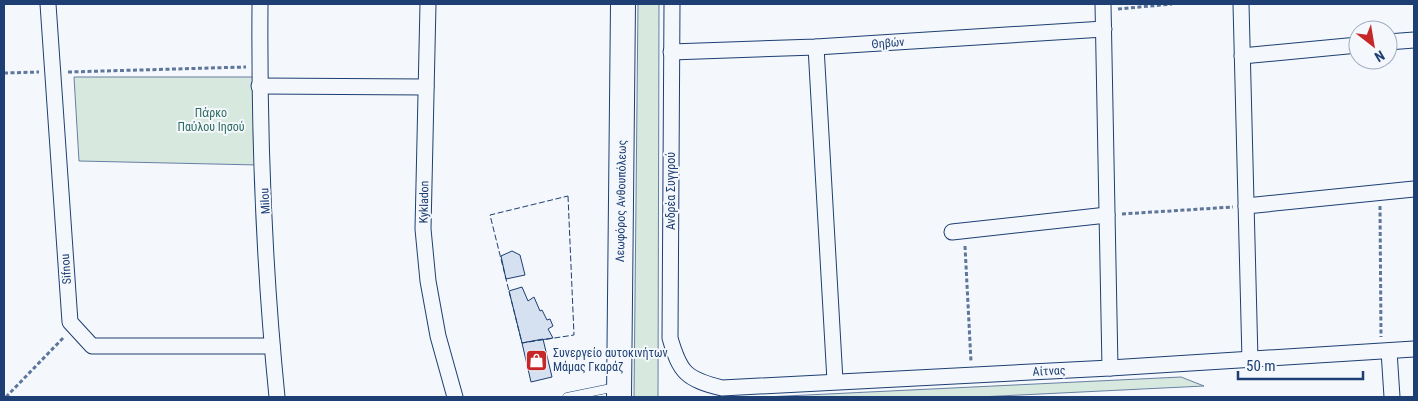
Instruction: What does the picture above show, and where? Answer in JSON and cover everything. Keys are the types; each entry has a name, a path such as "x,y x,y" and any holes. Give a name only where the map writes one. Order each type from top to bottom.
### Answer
{"main road":[{"name":"Λεωφόρος Ανθουπόλεως","path":"619,392 624,4"}],"street":[{"name":"Sifnou","path":"48,4 70,322 92,346 272,346"},
{"name":"Milou","path":"260,4 259,86 272,346 277,397"},
{"name":"Kykladon","path":"428,4 423,228 428,281 438,336 455,397"},
{"name":"Ανδρέα Συγγρού","path":"672,4 670,338 676,357 686,374"},
{"path":"1241,4 1250,360"},
{"path":"1103,7 1110,368"},
{"name":"Θηβών","path":"671,52 816,47 1104,29"},
{"path":"1398,41 1414,40"},
{"path":"1242,56 1348,46"},
{"path":"816,47 834,382"},
{"path":"259,86 426,87"},
{"path":"1246,206 1414,189"},
{"path":"958,231 1107,215"},
{"name":"Αίτνας","path":"686,374 702,383 722,388 1110,368 1414,349"},
{"path":"1385,351 1392,397"}],"lane":[{"path":"567,397 619,392"}],"path":[{"path":"1103,7 1172,4"},
{"path":"4,73 260,66"},
{"path":"1380,193 1385,351"},
{"path":"1107,215 1246,206"},
{"path":"958,231 972,375"},
{"path":"6,397 74,326"}],"green space":[{"path":"638,4 659,4 658,397 634,397"},
{"name":"Πἀρκο Παὐλου Ιησού","path":"74,77 253,77 258,165 79,161"},
{"path":"1181,377 1204,386 979,397 765,397"}],"building":[{"path":"512,251 520,255 525,275 506,279 501,256"},
{"path":"522,287 528,301 534,297 540,311 542,310 547,320 550,319 553,326 548,329 553,338 522,343 509,291"},
{"name":"Συνεργείο αυτοκινήτων Μάμας Γκαράζ","path":"543,339 552,377 531,382 522,343"}],"fence":[{"path":"568,196 574,335 522,343 490,215 568,196"}],"place":[{"name":"Συνεργείο αυτοκινήτων Μάμας Γκαράζ","path":"537,360"}]}
